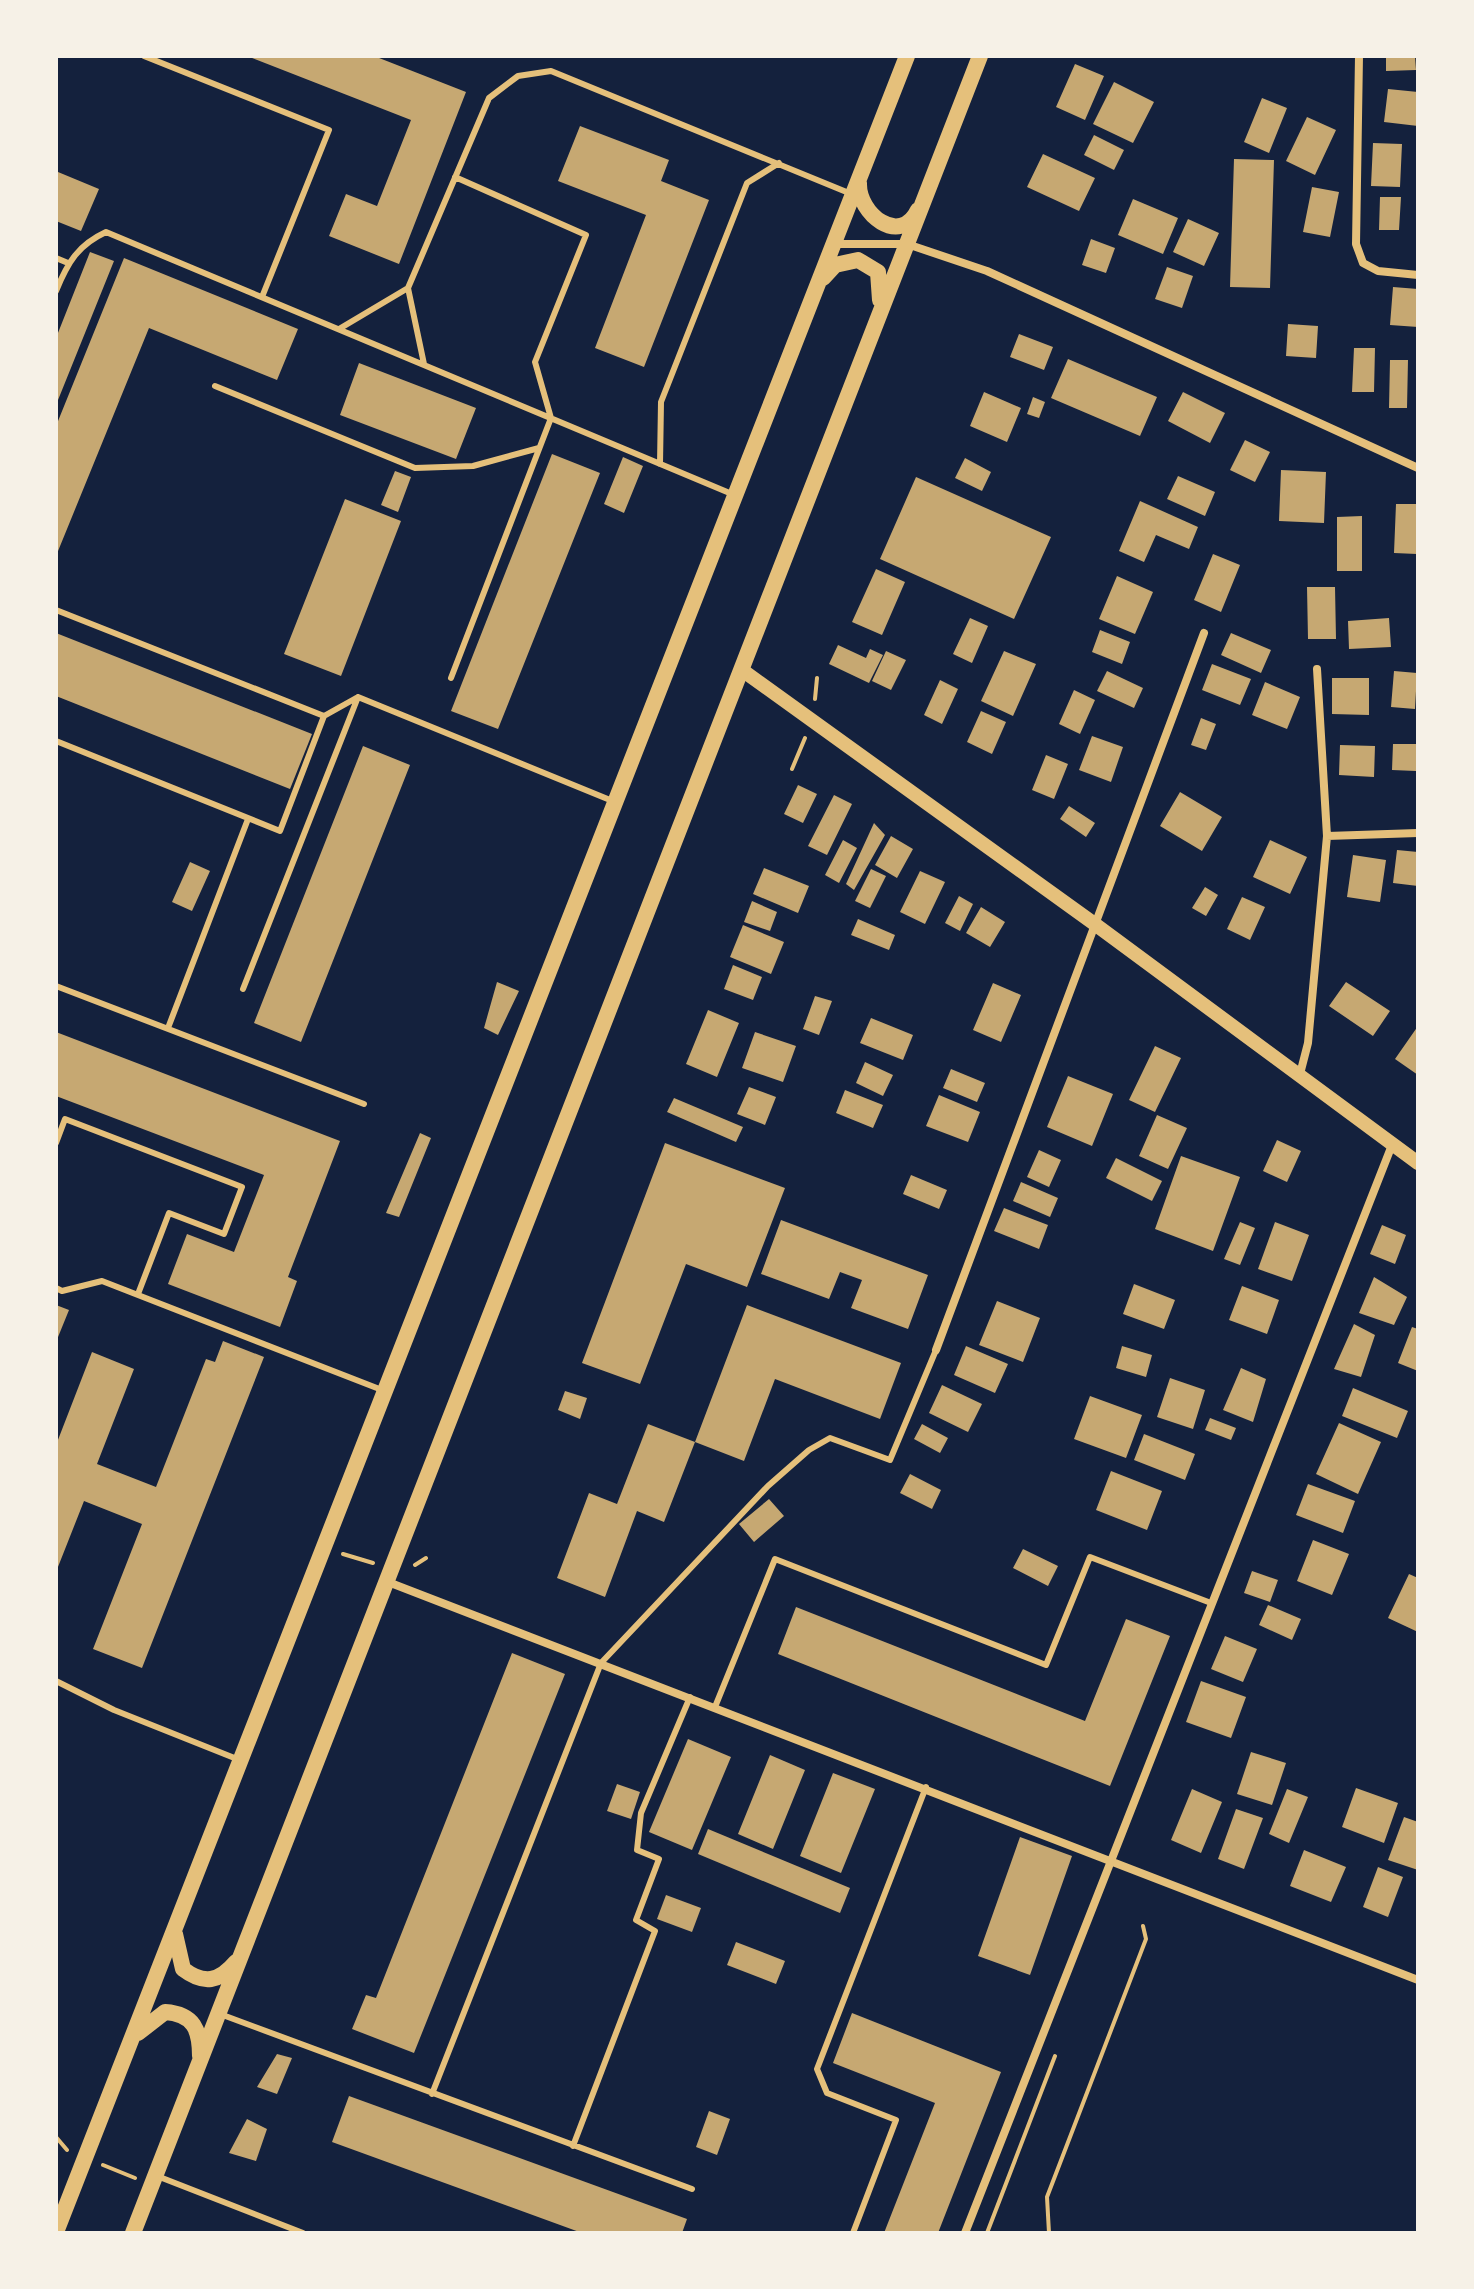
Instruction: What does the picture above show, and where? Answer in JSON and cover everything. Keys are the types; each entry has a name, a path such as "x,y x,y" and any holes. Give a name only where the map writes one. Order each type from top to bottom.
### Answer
{"main road":[{"path":"56,2232 907,56"},
{"path":"133,2233 980,56"},
{"path":"862,170 858,194 862,205 878,222 890,226 909,222 922,201"},
{"path":"815,290 835,265 858,260 871,266 881,281 876,321"},
{"path":"175,1932 183,1969 197,1980 209,1981 226,1974 241,1957"},
{"path":"134,2036 165,2012 179,2013 194,2022 200,2036 200,2062"}],"street":[{"path":"1359,56 1356,244 1363,263 1378,271 1418,275"},
{"path":"833,244 907,244 987,271 1418,468"},
{"path":"936,1350 1204,633"},
{"path":"1300,1074 1308,1043 1327,836 1317,669"},
{"path":"742,670 1096,925 1418,1163"},
{"path":"1327,836 1418,833"},
{"path":"965,2233 1392,1145"},
{"path":"388,1582 926,1787 1418,1980"}],"lane":[{"path":"144,56 329,130 262,297"},
{"path":"424,365 408,288 489,98 518,76 551,71 853,195"},
{"path":"660,464 661,402 747,183 779,163"},
{"path":"451,678 551,418 535,362 586,235 455,177"},
{"path":"56,291 68,263 85,242 106,232 736,495"},
{"path":"56,258 68,263"},
{"path":"338,329 408,288"},
{"path":"215,386 415,468 473,466 539,448"},
{"path":"56,610 324,716"},
{"path":"358,697 616,803"},
{"path":"56,741 280,831 324,716 358,697"},
{"path":"243,989 358,697"},
{"path":"168,1028 248,819"},
{"path":"56,986 364,1104"},
{"path":"56,1143 65,1119 242,1187 224,1234 169,1213 138,1294"},
{"path":"56,1288 62,1291 102,1281 384,1391"},
{"path":"432,2094 601,1663 768,1486 809,1450 830,1438 890,1460 936,1350"},
{"path":"715,1707 775,1559 1046,1665 1090,1557 1211,1603"},
{"path":"56,1681 114,1710 241,1761"},
{"path":"573,2146 655,1931 636,1920 659,1859 637,1850 641,1813 690,1697"},
{"path":"853,2233 896,2120 827,2093 817,2069 926,1787"},
{"path":"220,2014 692,2189"},
{"path":"157,2176 303,2233"}],"path":[{"path":"337,1552 376,1564"},
{"path":"414,1567 426,1558"},
{"path":"1049,2233 1047,2197 1146,1939 1143,1926"},
{"path":"987,2233 1057,2050"},
{"path":"56,2137 68,2151"},
{"path":"100,2164 136,2179"}],"building":[{"path":"247,56 374,56 466,92 399,264 329,236 346,194 377,206 411,120"},
{"path":"1386,56 1415,56 1416,70 1386,71"},
{"path":"1075,64 1104,76 1085,120 1056,107"},
{"path":"1114,82 1154,102 1133,143 1093,124"},
{"path":"1388,89 1418,92 1418,126 1384,122"},
{"path":"1262,98 1287,108 1269,153 1244,142"},
{"path":"1307,117 1336,130 1315,175 1286,161"},
{"path":"580,126 669,160 661,181 709,200 644,367 595,348 646,215 558,181"},
{"path":"1094,135 1124,150 1114,170 1084,155"},
{"path":"1373,143 1402,144 1400,187 1371,186"},
{"path":"1043,154 1095,178 1079,211 1027,187"},
{"path":"1234,159 1274,160 1270,288 1230,287"},
{"path":"58,172 99,189 81,231 56,221"},
{"path":"1312,187 1339,192 1330,237 1303,232"},
{"path":"1380,197 1401,197 1399,230 1379,230"},
{"path":"1133,199 1178,218 1163,254 1118,235"},
{"path":"1188,219 1219,233 1204,266 1173,252"},
{"path":"1091,239 1115,248 1106,273 1082,265"},
{"path":"90,252 114,261 56,405 56,338"},
{"path":"124,258 298,329 277,380 149,328 56,556 56,426"},
{"path":"1167,267 1193,276 1182,308 1155,299"},
{"path":"1393,287 1418,289 1418,327 1390,325"},
{"path":"1288,324 1318,326 1316,358 1286,356"},
{"path":"1019,334 1053,347 1044,370 1010,357"},
{"path":"1354,348 1375,348 1374,392 1352,392"},
{"path":"1068,359 1157,397 1140,436 1051,398"},
{"path":"1390,360 1408,360 1407,408 1389,408"},
{"path":"359,363 476,408 456,459 340,415"},
{"path":"984,392 1021,408 1007,442 970,426"},
{"path":"1183,392 1225,413 1210,443 1168,421"},
{"path":"1033,397 1045,402 1039,418 1027,414"},
{"path":"1245,440 1270,452 1255,482 1230,470"},
{"path":"552,454 600,473 498,729 451,711"},
{"path":"623,457 643,466 624,513 604,504"},
{"path":"965,458 991,472 982,491 955,478"},
{"path":"1281,470 1326,472 1324,523 1279,521"},
{"path":"395,471 411,477 398,512 381,505"},
{"path":"1178,476 1215,492 1205,516 1167,499"},
{"path":"916,477 1051,537 1014,619 880,559"},
{"path":"345,499 401,521 341,676 284,654"},
{"path":"1140,501 1198,527 1189,549 1156,535 1144,562 1119,551"},
{"path":"1396,504 1418,504 1417,554 1394,553"},
{"path":"1362,516 1362,571 1337,571 1337,517"},
{"path":"1213,554 1240,565 1221,612 1194,600"},
{"path":"876,569 905,582 882,635 852,622"},
{"path":"1117,576 1153,592 1135,634 1099,619"},
{"path":"1307,587 1335,587 1336,639 1308,639"},
{"path":"970,618 988,626 972,663 953,654"},
{"path":"1389,618 1391,647 1349,649 1348,621"},
{"path":"1100,630 1130,642 1122,664 1092,652"},
{"path":"56,633 312,734 290,789 56,696"},
{"path":"1231,633 1271,650 1261,673 1221,655"},
{"path":"838,645 866,658 870,649 883,655 869,683 829,664"},
{"path":"886,651 906,660 891,690 872,681"},
{"path":"1004,651 1036,664 1013,716 981,701"},
{"path":"1212,664 1251,679 1240,705 1202,690"},
{"path":"1107,671 1143,688 1134,708 1097,691"},
{"path":"1394,671 1417,673 1415,709 1391,707"},
{"path":"1332,678 1369,678 1369,715 1332,714"},
{"path":"940,680 958,689 942,724 924,715"},
{"path":"1265,682 1300,697 1287,729 1252,715"},
{"path":"1074,690 1095,700 1080,734 1059,724"},
{"path":"981,711 1006,722 992,754 967,742"},
{"path":"1201,718 1216,724 1206,750 1191,745"},
{"path":"1092,736 1123,747 1111,782 1079,770"},
{"path":"1393,744 1417,744 1416,771 1392,770"},
{"path":"1340,745 1375,746 1374,777 1339,775"},
{"path":"363,746 410,765 301,1042 254,1023"},
{"path":"1046,755 1068,764 1054,799 1032,790"},
{"path":"798,785 817,794 803,823 784,814"},
{"path":"1180,792 1222,817 1202,851 1160,826"},
{"path":"834,795 852,804 827,855 808,846"},
{"path":"1069,806 1095,823 1086,837 1060,819"},
{"path":"874,823 885,835 854,890 846,884"},
{"path":"891,836 913,849 897,878 875,865"},
{"path":"843,840 857,848 839,883 825,875"},
{"path":"1270,840 1307,857 1290,894 1253,877"},
{"path":"1397,850 1418,852 1418,886 1393,883"},
{"path":"1353,855 1386,860 1380,902 1347,897"},
{"path":"190,862 210,871 192,911 172,902"},
{"path":"764,868 809,886 798,913 753,894"},
{"path":"871,869 886,876 870,908 855,901"},
{"path":"920,871 945,882 925,924 900,912"},
{"path":"1205,887 1218,895 1206,916 1192,908"},
{"path":"959,896 973,904 960,931 945,923"},
{"path":"1242,897 1265,907 1250,940 1227,929"},
{"path":"752,901 777,912 770,931 744,922"},
{"path":"981,907 1005,922 990,947 966,933"},
{"path":"858,919 895,935 889,950 851,935"},
{"path":"743,925 784,942 771,974 730,957"},
{"path":"733,965 762,977 753,1000 724,989"},
{"path":"497,982 519,991 498,1035 484,1028"},
{"path":"1346,982 1390,1011 1373,1036 1329,1006"},
{"path":"993,983 1021,995 1001,1042 973,1030"},
{"path":"815,996 832,1001 819,1035 803,1029"},
{"path":"708,1010 739,1023 717,1077 686,1064"},
{"path":"871,1018 913,1035 903,1060 860,1043"},
{"path":"1418,1026 1418,1075 1395,1059"},
{"path":"56,1032 340,1141 288,1277 297,1281 280,1327 168,1284 187,1234 234,1252 264,1175 56,1096"},
{"path":"755,1032 796,1046 783,1082 742,1068"},
{"path":"1155,1046 1181,1058 1155,1112 1129,1100"},
{"path":"865,1062 893,1075 883,1096 856,1083"},
{"path":"951,1069 985,1083 977,1102 943,1088"},
{"path":"1068,1076 1113,1094 1092,1146 1047,1127"},
{"path":"749,1087 776,1097 765,1125 737,1114"},
{"path":"845,1090 883,1105 873,1128 836,1113"},
{"path":"939,1095 980,1112 968,1142 926,1126"},
{"path":"674,1098 743,1127 736,1142 667,1112"},
{"path":"1157,1115 1187,1128 1168,1169 1139,1156"},
{"path":"420,1133 431,1138 399,1217 386,1213"},
{"path":"1277,1140 1301,1151 1287,1182 1263,1171"},
{"path":"665,1143 785,1188 747,1287 686,1264 640,1384 582,1363"},
{"path":"1039,1150 1061,1160 1049,1187 1027,1177"},
{"path":"1181,1156 1240,1177 1213,1251 1155,1229"},
{"path":"1116,1158 1162,1181 1152,1201 1106,1178"},
{"path":"911,1175 947,1190 939,1209 903,1194"},
{"path":"1021,1182 1058,1198 1050,1217 1013,1201"},
{"path":"1004,1208 1048,1225 1039,1249 994,1231"},
{"path":"781,1220 928,1275 908,1329 851,1308 862,1280 840,1272 829,1299 761,1274"},
{"path":"1240,1222 1255,1228 1240,1265 1224,1259"},
{"path":"1275,1222 1309,1235 1292,1281 1258,1269"},
{"path":"1382,1225 1406,1235 1395,1264 1370,1254"},
{"path":"1374,1277 1407,1297 1394,1325 1359,1313"},
{"path":"1134,1284 1175,1300 1164,1329 1123,1314"},
{"path":"1242,1286 1279,1300 1267,1334 1229,1320"},
{"path":"997,1301 1040,1318 1023,1362 979,1345"},
{"path":"56,1305 69,1310 56,1342"},
{"path":"747,1305 901,1363 880,1419 775,1379 744,1461 695,1442"},
{"path":"1354,1324 1375,1335 1361,1377 1334,1369"},
{"path":"1412,1327 1418,1329 1418,1371 1398,1363"},
{"path":"223,1341 264,1357 142,1668 93,1649 142,1524 84,1501 56,1572 56,1445 92,1352 134,1369 97,1464 156,1487 206,1359 215,1362"},
{"path":"966,1346 1008,1364 995,1393 954,1375"},
{"path":"1122,1346 1152,1355 1146,1377 1116,1368"},
{"path":"1241,1368 1266,1379 1253,1422 1223,1410"},
{"path":"1170,1378 1205,1390 1193,1429 1157,1417"},
{"path":"942,1385 982,1404 968,1432 929,1413"},
{"path":"1353,1388 1408,1411 1397,1438 1342,1416"},
{"path":"565,1391 587,1398 580,1419 558,1410"},
{"path":"1090,1396 1142,1415 1126,1458 1074,1439"},
{"path":"1210,1418 1236,1428 1231,1440 1205,1430"},
{"path":"1339,1423 1381,1442 1358,1494 1316,1474"},
{"path":"648,1424 695,1442 664,1522 637,1511 605,1597 557,1578 589,1493 617,1504"},
{"path":"922,1424 948,1438 940,1453 914,1439"},
{"path":"1144,1434 1195,1454 1185,1480 1134,1460"},
{"path":"1111,1471 1162,1491 1147,1530 1096,1510"},
{"path":"910,1474 941,1490 932,1509 900,1493"},
{"path":"1308,1484 1355,1501 1343,1533 1296,1515"},
{"path":"769,1499 784,1516 754,1542 739,1524"},
{"path":"1313,1540 1349,1554 1332,1595 1297,1581"},
{"path":"1023,1549 1058,1566 1048,1586 1013,1568"},
{"path":"1252,1571 1278,1580 1270,1602 1244,1593"},
{"path":"1409,1574 1418,1578 1418,1632 1388,1618"},
{"path":"1268,1605 1301,1619 1292,1640 1259,1625"},
{"path":"796,1607 1085,1721 1126,1619 1170,1636 1110,1786 778,1654"},
{"path":"1225,1636 1257,1649 1243,1682 1211,1669"},
{"path":"512,1653 565,1674 414,2053 352,2029 366,1995 376,1998"},
{"path":"1201,1681 1246,1697 1231,1738 1186,1722"},
{"path":"688,1739 731,1757 692,1850 649,1832"},
{"path":"1251,1752 1286,1763 1272,1805 1237,1794"},
{"path":"770,1755 805,1770 773,1849 738,1834"},
{"path":"833,1773 875,1789 841,1873 800,1856"},
{"path":"617,1784 640,1792 631,1819 607,1811"},
{"path":"1356,1788 1398,1803 1384,1843 1342,1827"},
{"path":"1192,1789 1222,1802 1201,1853 1171,1840"},
{"path":"1287,1789 1308,1797 1289,1843 1269,1834"},
{"path":"1236,1809 1263,1818 1244,1869 1218,1859"},
{"path":"1404,1817 1418,1822 1418,1870 1388,1860"},
{"path":"708,1829 850,1888 840,1913 698,1854"},
{"path":"1020,1837 1072,1856 1030,1975 978,1956"},
{"path":"1304,1850 1346,1867 1331,1902 1290,1886"},
{"path":"1378,1867 1403,1877 1388,1917 1363,1907"},
{"path":"666,1895 701,1908 692,1932 657,1919"},
{"path":"736,1942 785,1961 776,1984 727,1965"},
{"path":"852,2013 1001,2072 938,2233 884,2233 935,2103 833,2063"},
{"path":"277,2054 292,2058 277,2094 257,2087"},
{"path":"349,2096 687,2219 682,2233 582,2233 332,2142"},
{"path":"709,2111 730,2119 717,2155 696,2147"},
{"path":"247,2119 267,2129 256,2161 229,2153"}]}
